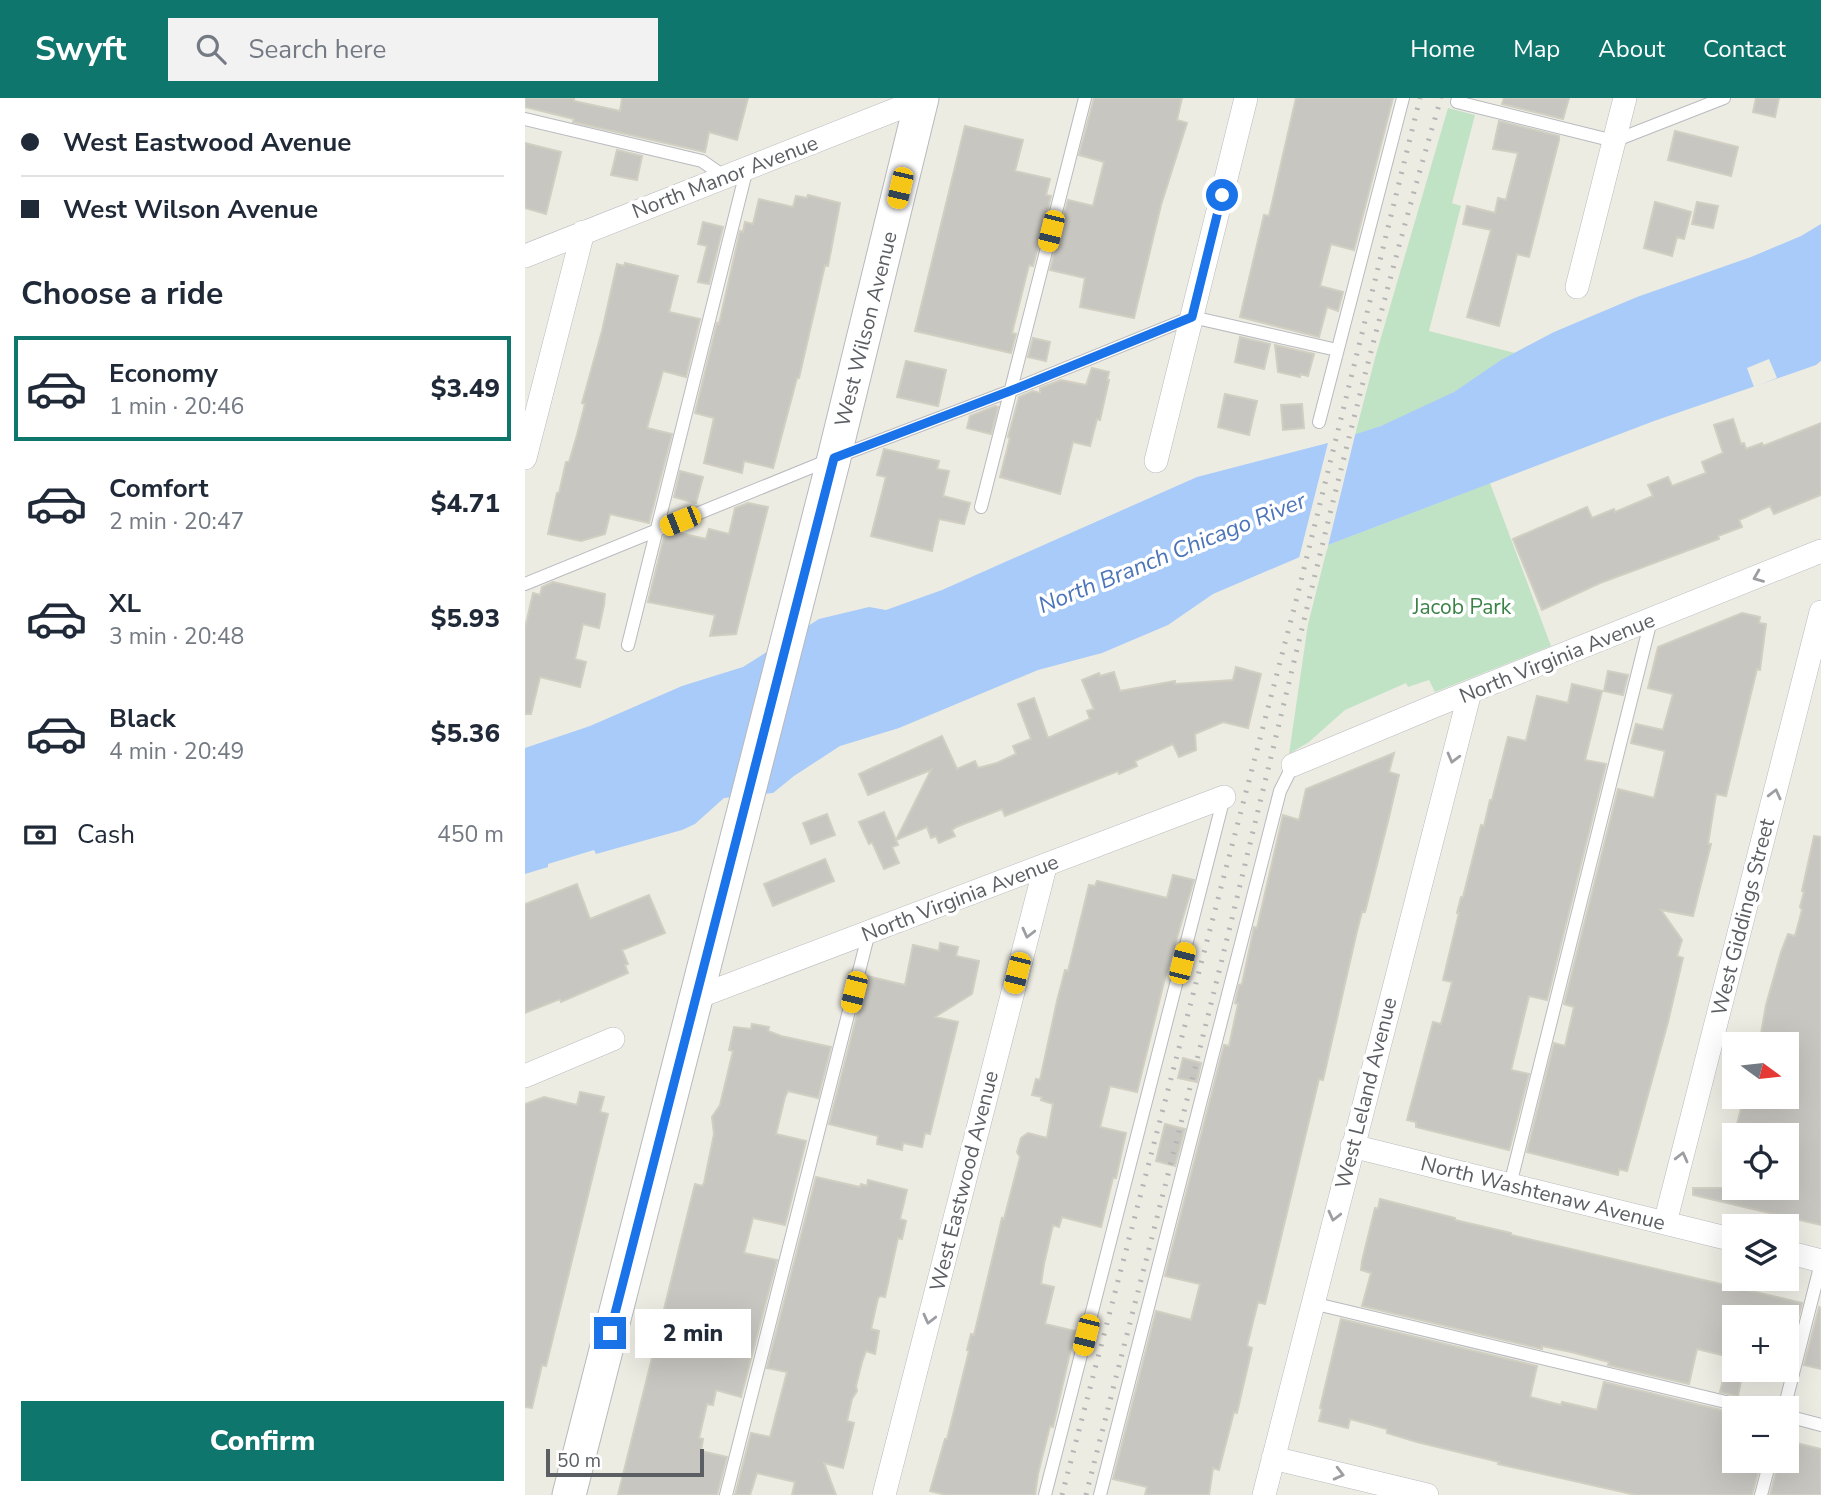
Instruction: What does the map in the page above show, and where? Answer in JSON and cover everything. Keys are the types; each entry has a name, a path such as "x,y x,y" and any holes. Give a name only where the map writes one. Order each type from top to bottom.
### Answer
{"street":[{"name":"North Manor Avenue","path":"525,256 923,98"},
{"name":"West Wilson Avenue","path":"569,1495 834,458 923,98"},
{"path":"1156,461 1246,98"},
{"path":"1577,287 1625,98"},
{"path":"525,458 583,232"},
{"name":"North Virginia Avenue","path":"1293,765 1821,551"},
{"name":"West Giddings Street","path":"1665,1223 1821,612"},
{"name":"West Leland Avenue","path":"1263,1495 1470,692"},
{"name":"North Virginia Avenue","path":"695,998 1224,797"},
{"name":"West Eastwood Avenue","path":"884,1495 1045,867"},
{"path":"525,1076 613,1039"},
{"name":"North Washtenaw Avenue","path":"1352,1146 1722,1237"},
{"path":"1799,1256 1821,1262"},
{"path":"1273,1458 1427,1495"}],"lane":[{"path":"981,507 1085,98"},
{"path":"1319,422 1403,98"},
{"path":"1458,98 1457,102 1614,141 1724,98"},
{"path":"525,119 702,161 726,177"},
{"path":"628,645 747,168"},
{"path":"525,584 834,458 1010,391 1192,317 1338,350"},
{"path":"1510,1185 1651,620"},
{"path":"1100,1495 1280,791 1293,765"},
{"path":"1045,1495 1224,797"},
{"path":"726,1495 869,932"},
{"path":"1787,1396 1821,1262"},
{"path":"1312,1303 1722,1401"},
{"path":"1799,1419 1821,1425"},
{"path":"1761,1495 1767,1473"}],"green space":[{"path":"1448,108 1475,115 1452,203 1461,206 1429,331 1515,353 1432,404 1355,435 1375,358"},
{"name":"Jacob Park","path":"1490,483 1551,646 1435,692 1429,680 1408,687 1406,683 1345,710 1309,742 1289,754 1308,624 1328,545"}],"water":[{"name":"North Branch Chicago River","path":"1821,224 1821,361 1816,365 1654,421 1328,545 1213,594 1168,625 1102,653 1038,670 899,728 840,746 773,793 724,798 695,824 682,830 596,854 594,850 525,874 525,748 590,726 682,686 743,667 819,619 869,607 886,610 942,590 1197,477 1328,443 1381,426 1454,392 1501,360 1554,332 1637,297 1751,257 1801,236"}],"pier":[{"path":"1769,359 1777,378 1754,387 1747,368"},
{"path":"1356,431 1327,550 1298,562 1329,439"}],"building":[{"path":"525,98 574,98 574,101 620,111 622,98 748,98 737,140 709,132 705,152 573,122 574,119 525,107"},
{"path":"1094,98 1182,98 1177,120 1187,123 1161,205 1134,318 1080,307 1085,278 1050,270 1068,200 1093,206 1104,162 1079,155"},
{"path":"1296,98 1393,98 1354,250 1331,244 1320,286 1343,292 1338,311 1327,307 1319,337 1240,317 1264,215 1269,216"},
{"path":"1504,98 1569,98 1563,119 1502,104"},
{"path":"1756,98 1779,98 1775,117 1753,112"},
{"path":"1499,121 1559,136 1559,140 1529,257 1517,254 1499,326 1467,317 1491,230 1463,224 1467,206 1495,213 1498,198 1506,200 1518,153 1493,149"},
{"path":"965,126 1023,140 1015,171 1050,179 1046,195 1051,196 1033,266 1029,265 1012,333 1016,334 1011,353 915,331"},
{"path":"1675,131 1738,147 1731,176 1668,160"},
{"path":"525,143 561,152 546,214 525,208"},
{"path":"617,150 642,156 637,180 611,175"},
{"path":"808,195 840,203 828,266 825,265 799,378 773,468 744,461 742,473 704,463 714,418 695,413 740,231 743,232 745,222 753,224 759,199 793,207 796,196 807,198"},
{"path":"1655,202 1691,212 1684,239 1677,237 1672,256 1644,248"},
{"path":"1697,202 1718,206 1713,228 1692,224"},
{"path":"703,222 723,227 709,284 698,282 707,246 698,244"},
{"path":"625,263 678,276 669,312 700,319 686,377 663,371 647,428 672,434 649,523 610,514 605,534 581,541 548,534 557,493 566,462 569,462 585,404 582,403 617,264 624,266"},
{"path":"1240,337 1270,344 1264,369 1235,362"},
{"path":"1033,338 1050,342 1046,361 1028,357"},
{"path":"1275,345 1314,354 1308,376 1278,372"},
{"path":"906,361 946,370 938,406 897,397"},
{"path":"1092,368 1109,372 1100,420 1097,419 1090,446 1073,442 1060,494 1000,477 1019,397 1033,391 1040,393 1040,388 1061,380 1086,385"},
{"path":"1225,394 1257,401 1249,435 1218,427"},
{"path":"1302,404 1304,428 1283,430 1281,405"},
{"path":"998,407 991,434 967,428 970,416"},
{"path":"1733,419 1741,444 1744,443 1746,449 1762,443 1763,446 1821,423 1821,495 1774,514 1770,506 1739,520 1742,527 1718,536 1719,539 1600,583 1542,610 1513,539 1587,507 1592,518 1614,509 1615,512 1653,496 1648,485 1668,477 1672,486 1706,473 1702,462 1723,453 1714,425"},
{"path":"884,449 939,461 937,469 949,471 943,496 970,503 964,524 939,519 932,551 871,536 886,477 877,475"},
{"path":"680,471 703,477 696,503 674,497"},
{"path":"748,503 768,507 736,634 710,636 715,615 648,602 664,537 676,532 706,539 709,529 729,534 735,508"},
{"path":"553,582 605,594 604,605 599,628 583,624 575,659 586,662 580,687 540,677 531,714 525,714 525,628 533,593 540,595 542,587"},
{"path":"1742,613 1760,617 1759,623 1766,624 1760,670 1757,669 1726,796 1716,794 1708,844 1711,844 1693,916 1661,910 1682,940 1677,956 1683,958 1627,1171 1619,1169 1618,1175 1527,1152 1554,1043 1565,1046 1574,1007 1564,1004 1618,789 1654,798 1665,751 1631,743 1636,724 1663,730 1673,694 1648,688 1658,647"},
{"path":"1236,667 1261,674 1248,728 1223,722 1195,734 1196,750 1179,757 1173,744 1135,761 1137,766 1119,774 1118,771 1005,816 1002,809 956,827 952,830 955,836 939,843 936,836 931,838 927,827 896,840 931,770 868,795 859,774 942,736 957,769 975,761 978,768 997,763 1016,754 1013,746 1031,739 1018,704 1034,698 1048,738 1090,719 1087,711 1094,709 1082,680 1099,673 1100,676 1114,672 1120,691 1175,681 1175,684 1233,680"},
{"path":"1608,671 1628,675 1623,695 1604,691"},
{"path":"1572,684 1602,691 1585,760 1606,764 1547,1000 1529,996 1511,1070 1529,1074 1509,1150 1416,1127 1416,1122 1407,1120 1433,1022 1441,1024 1452,982 1443,980 1457,913 1481,825 1484,826 1492,800 1508,737 1526,741 1537,696 1568,703"},
{"path":"1394,753 1389,772 1399,775 1389,817 1365,912 1362,912 1357,931 1323,1080 1319,1079 1265,1304 1258,1302 1247,1346 1252,1348 1237,1413 1234,1412 1219,1470 1213,1468 1209,1495 1145,1495 1147,1487 1113,1479 1156,1311 1191,1320 1200,1284 1165,1276 1224,1045 1229,1046 1239,985 1242,984 1254,927 1257,928 1283,815 1299,820 1306,789"},
{"path":"884,812 898,845 892,847 899,863 884,869 859,822"},
{"path":"827,814 835,835 811,844 803,823"},
{"path":"1814,836 1821,837 1821,1225 1799,1220 1799,1214 1774,1214 1693,1195 1693,1188 1722,1188 1722,1200 1799,1200 1799,1123 1737,1123 1741,1110 1799,1110 1799,1032 1761,1032 1781,952 1788,934 1795,936 1802,910 1802,891"},
{"path":"825,859 834,881 773,906 764,884"},
{"path":"1173,875 1194,880 1165,978 1137,1092 1110,1086 1100,1127 1126,1133 1101,1227 1062,1217 1059,1227 1053,1225 1044,1264 1041,1284 1054,1287 1045,1324 1075,1331 1035,1495 946,1495 930,1491 947,1439 971,1334 974,1335 1002,1218 1004,1219 1020,1157 1017,1152 1021,1138 1028,1133 1047,1138 1053,1104 1041,1100 1042,1097 1032,1095 1036,1079 1040,1080 1057,1001 1065,970 1068,971 1089,885 1095,886 1097,881 1167,898"},
{"path":"577,884 590,919 649,895 665,933 622,950 628,964 625,965 628,973 561,1002 560,999 525,1013 525,904"},
{"path":"940,943 958,947 956,956 979,961 972,994 935,1017 958,1022 930,1134 925,1133 922,1147 903,1143 902,1150 877,1144 878,1136 829,1124 867,976 905,985 913,945 939,951"},
{"path":"752,1024 769,1027 768,1031 781,1036 831,1047 818,1098 788,1091 785,1097 776,1134 806,1141 785,1225 753,1218 744,1253 777,1260 741,1397 716,1390 713,1405 707,1404 699,1438 703,1439 701,1451 727,1457 717,1495 618,1495 695,1184 702,1186 704,1183 714,1134 712,1117 720,1105 733,1051 729,1050 734,1027 751,1029"},
{"path":"1183,1058 1201,1063 1197,1082 1178,1078"},
{"path":"580,1092 604,1097 600,1112 608,1114 546,1366 542,1365 532,1408 525,1407 525,1104 544,1097 577,1105"},
{"path":"1165,1124 1185,1129 1175,1166 1156,1161"},
{"path":"816,1177 860,1187 861,1184 867,1186 868,1180 907,1190 900,1219 906,1221 902,1239 898,1238 885,1297 878,1298 871,1329 879,1331 875,1354 866,1351 862,1362 857,1391 852,1399 847,1421 854,1423 843,1468 824,1463 836,1495 792,1495 795,1482 757,1473 750,1495 735,1495 751,1433 770,1437 787,1372 767,1368"},
{"path":"1380,1199 1511,1235 1722,1284 1722,1291 1751,1291 1802,1303 1799,1315 1799,1305 1722,1305 1722,1355 1697,1349 1689,1384 1608,1365 1609,1362 1571,1352 1542,1346 1542,1349 1362,1306 1371,1273 1361,1270 1362,1261 1375,1208 1378,1209"},
{"path":"1819,1307 1821,1308 1821,1369 1804,1365"},
{"path":"1341,1319 1537,1366 1530,1397 1561,1405 1562,1402 1597,1410 1604,1382 1722,1410 1722,1473 1758,1473 1752,1495 1636,1495 1498,1464 1499,1462 1387,1433 1387,1429 1350,1419 1348,1428 1319,1421"},
{"path":"1722,1382 1741,1382 1738,1396 1720,1392"},
{"path":"1799,1444 1821,1449 1821,1495 1770,1495 1776,1473 1799,1473"}],"railway":[{"path":"1062,1495 1296,601 1420,98"},
{"path":"1086,1495 1208,1016 1363,381 1441,98"}],"route":[{"path":"610,1333 834,458 1010,391 1192,317 1222,195"}]}
